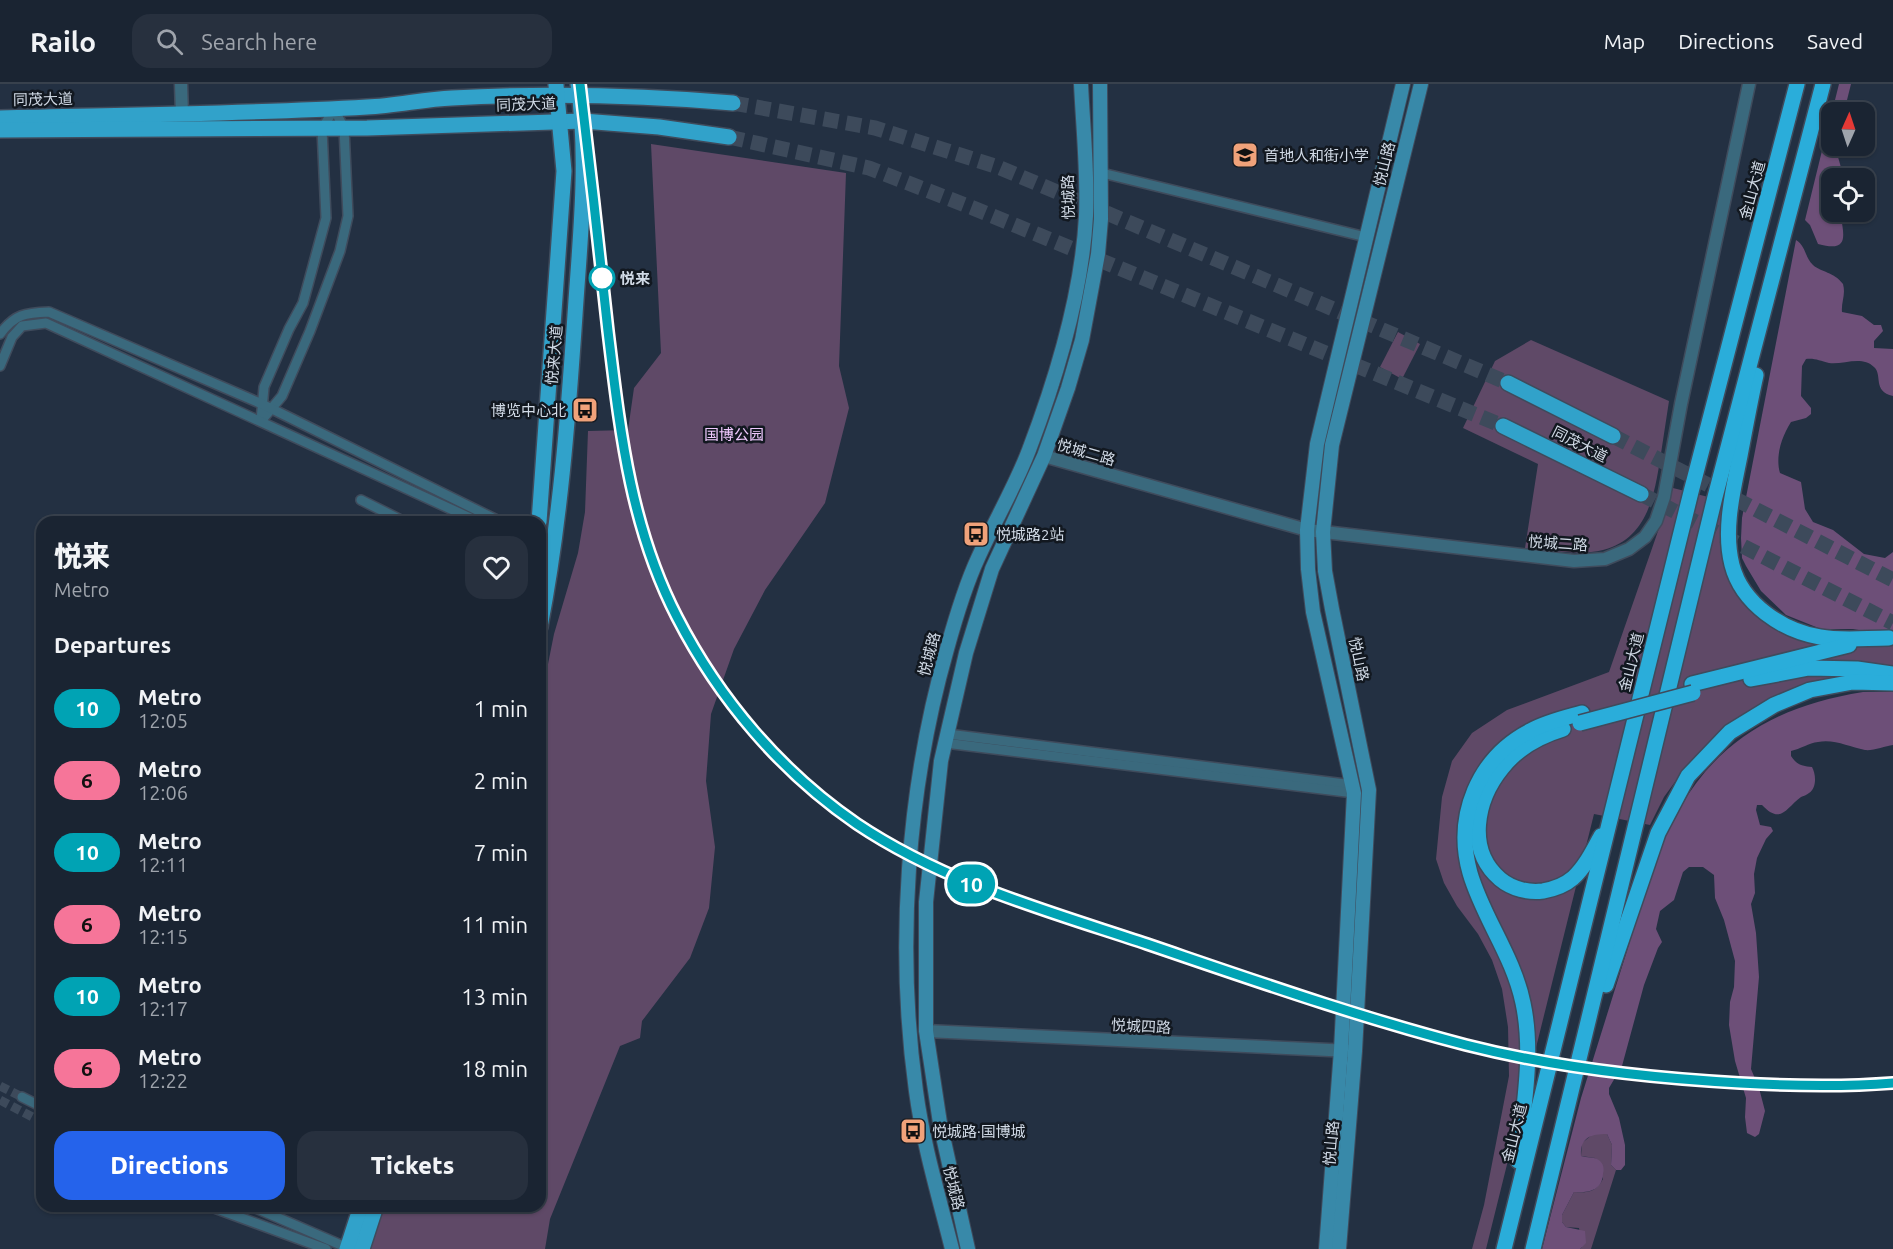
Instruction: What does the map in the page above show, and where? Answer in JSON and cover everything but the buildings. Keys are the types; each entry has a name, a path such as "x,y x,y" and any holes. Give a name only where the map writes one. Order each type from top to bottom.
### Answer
{"highway":[{"name":"金山大道","path":"1504,1249 1694,480 1797,84"},
{"path":"1533,1249 1712,508 1823,84"},
{"path":"1760,321 1759,360 1731,501 1728,538 1732,567 1743,588 1756,604 1787,628 1821,638 1891,637"},
{"path":"1514,1209 1526,1078 1526,1021 1514,969 1470,873 1465,826 1473,791 1482,774 1494,758 1530,731 1843,645 1891,637"},
{"path":"1692,688 1809,668 1857,669 1893,674"},
{"path":"1576,1074 1658,833 1688,776 1730,732 1774,705 1810,690 1853,682 1893,682"},
{"path":"1581,718 1535,741 1502,767 1492,782 1480,812 1478,842 1482,856 1495,875 1514,888 1537,892 1572,879 1584,866 1610,821"}],"main road":[{"name":"悦城路","path":"952,1249 922,1127 909,1030 906,898 920,768 947,649 975,563 1028,451 1054,377 1075,295 1086,214 1082,84"},
{"name":"悦城路","path":"968,1249 940,1124 926,1031 926,902 941,761 966,653 992,569 1044,456 1068,388 1091,299 1101,231 1100,84"},
{"name":"悦山路","path":"1339,1249 1348,1051 1354,789 1313,612 1306,530 1317,444 1403,84"},
{"name":"悦山路","path":"1326,1249 1348,1051 1369,790 1325,571 1323,532 1332,446 1421,84"},
{"name":"同茂大道","path":"0,118 334,109 557,89 733,103"},
{"name":"悦来大道","path":"539,516 564,171 557,89"},
{"name":"悦来大道","path":"547,545 572,355 585,172 579,89"},
{"name":"同茂大道","path":"0,130 322,129 583,121 659,127 729,137"},
{"name":"同茂大道","path":"1508,383 1613,436"},
{"name":"同茂大道","path":"1503,426 1641,494"},
{"path":"352,1249 360,1212"},
{"path":"352,1249 373,1212"}],"street":[{"path":"181,84 182,114"},
{"name":"悦城二路","path":"1044,456 1306,530 1574,561 1605,559 1629,549 1645,537 1656,521 1664,497 1681,404 1749,84"},
{"path":"266,407 282,396 340,251 348,216 344,128 334,109"},
{"path":"261,421 266,407 264,387 303,303 326,218 322,129 334,109"},
{"path":"1102,173 1366,237"},
{"path":"0,334 9,321 28,313 49,312 266,407 489,516"},
{"path":"0,366 12,337 22,326 46,323 466,516"},
{"path":"361,500 393,516"},
{"path":"946,738 1354,789"},
{"name":"悦城四路","path":"926,1031 1348,1051"},
{"path":"22,1097 36,1104"},
{"path":"231,1212 326,1249"},
{"path":"263,1212 352,1249"},
{"path":"269,1212 272,1216"}],"green space":[{"name":"国博公园","path":"651,144 846,173 839,366 849,408 825,503 765,590 734,649 711,714 706,781 715,847 709,908 690,958 642,1021 640,1038 620,1046 550,1219 545,1249 366,1249 381,1212 546,1212 546,674 554,634 578,553 585,512 588,431 628,430 634,388 661,353"},
{"path":"1398,332 1420,344 1402,379 1380,367"},
{"path":"1531,340 1669,401 1658,474 1651,502 1638,527 1618,545 1594,552 1525,548 1538,464 1463,428 1495,361"},
{"path":"1673,488 1724,501 1724,550 1770,624 1893,642 1893,677 1782,696 1680,775 1664,797 1650,825 1594,814 1486,1249 1472,1249 1484,1205 1509,1076 1508,1027 1502,989 1492,960 1478,934 1457,906 1444,883 1436,859 1442,797 1452,761 1472,733 1507,710 1609,672"},
{"path":"1593,1134 1607,1134 1612,1145 1611,1165 1616,1170 1591,1249 1580,1249 1582,1247 1579,1228 1566,1227 1562,1222 1562,1215 1574,1192 1591,1191 1603,1179 1595,1158 1581,1156 1582,1143"}],"shaded area":[{"path":"1839,84 1851,84 1846,102 1834,102"},
{"path":"1821,155 1838,156 1841,168 1821,168 1821,222 1842,222 1841,243 1837,246 1818,244 1810,225 1805,220"},
{"path":"1796,240 1802,245 1813,265 1843,284 1842,312 1862,316 1874,325 1881,325 1883,331 1874,341 1874,348 1893,349 1893,396 1882,390 1877,370 1869,363 1858,361 1829,363 1806,359 1802,366 1801,396 1811,408 1811,414 1806,418 1791,422 1782,440 1779,453 1780,473 1801,482 1805,509 1813,522 1833,530 1864,554 1885,558 1893,552 1893,630 1871,632 1853,629 1821,629 1786,615 1761,591 1742,558 1742,518"},
{"path":"1863,692 1893,692 1893,745 1865,750 1824,741 1791,751 1791,756 1798,763 1812,767 1815,781 1812,791 1801,797 1783,813 1774,814 1762,805 1757,805 1760,825 1771,827 1773,831 1766,839 1757,858 1754,874 1755,893 1751,904 1756,933 1759,977 1751,1069 1765,1111 1759,1134 1755,1137 1747,1133 1746,1098 1735,1061 1729,1025 1735,961 1724,920 1715,898 1714,875 1703,867 1689,867 1683,872 1674,900 1660,911 1656,929 1662,942 1644,985 1622,1066 1609,1088 1625,1145 1625,1165 1621,1170 1616,1170 1611,1165 1612,1145 1607,1134 1591,1136 1584,1141 1581,1156 1600,1161 1604,1170 1602,1180 1593,1190 1574,1192 1562,1215 1562,1222 1566,1227 1585,1231 1586,1243 1580,1249 1542,1249 1581,1098 1655,861 1670,825 1688,794 1709,767 1733,745 1760,726 1791,711 1825,700"}],"tunnel":[{"path":"733,103 875,128 998,167 1508,383"},
{"path":"729,137 869,168 973,208 1503,426"},
{"path":"1613,436 1893,580"},
{"path":"1641,494 1893,623"},
{"path":"0,1086 22,1097"},
{"path":"0,1100 36,1119"}],"metro line":[{"name":"10","path":"580,84 627,470 636,510 660,581 696,652 741,716 795,773 854,821 916,859 956,878 1294,994 1377,1021 1472,1046 1575,1067 1676,1080 1785,1085 1893,1083"}],"place":[{"name":"首地人和街小学","path":"1245,155"},
{"name":"悦来","path":"602,278"},
{"name":"博览中心北","path":"585,410"},
{"name":"悦城路2站","path":"976,534"},
{"name":"悦城路·国博城","path":"913,1131"}]}
